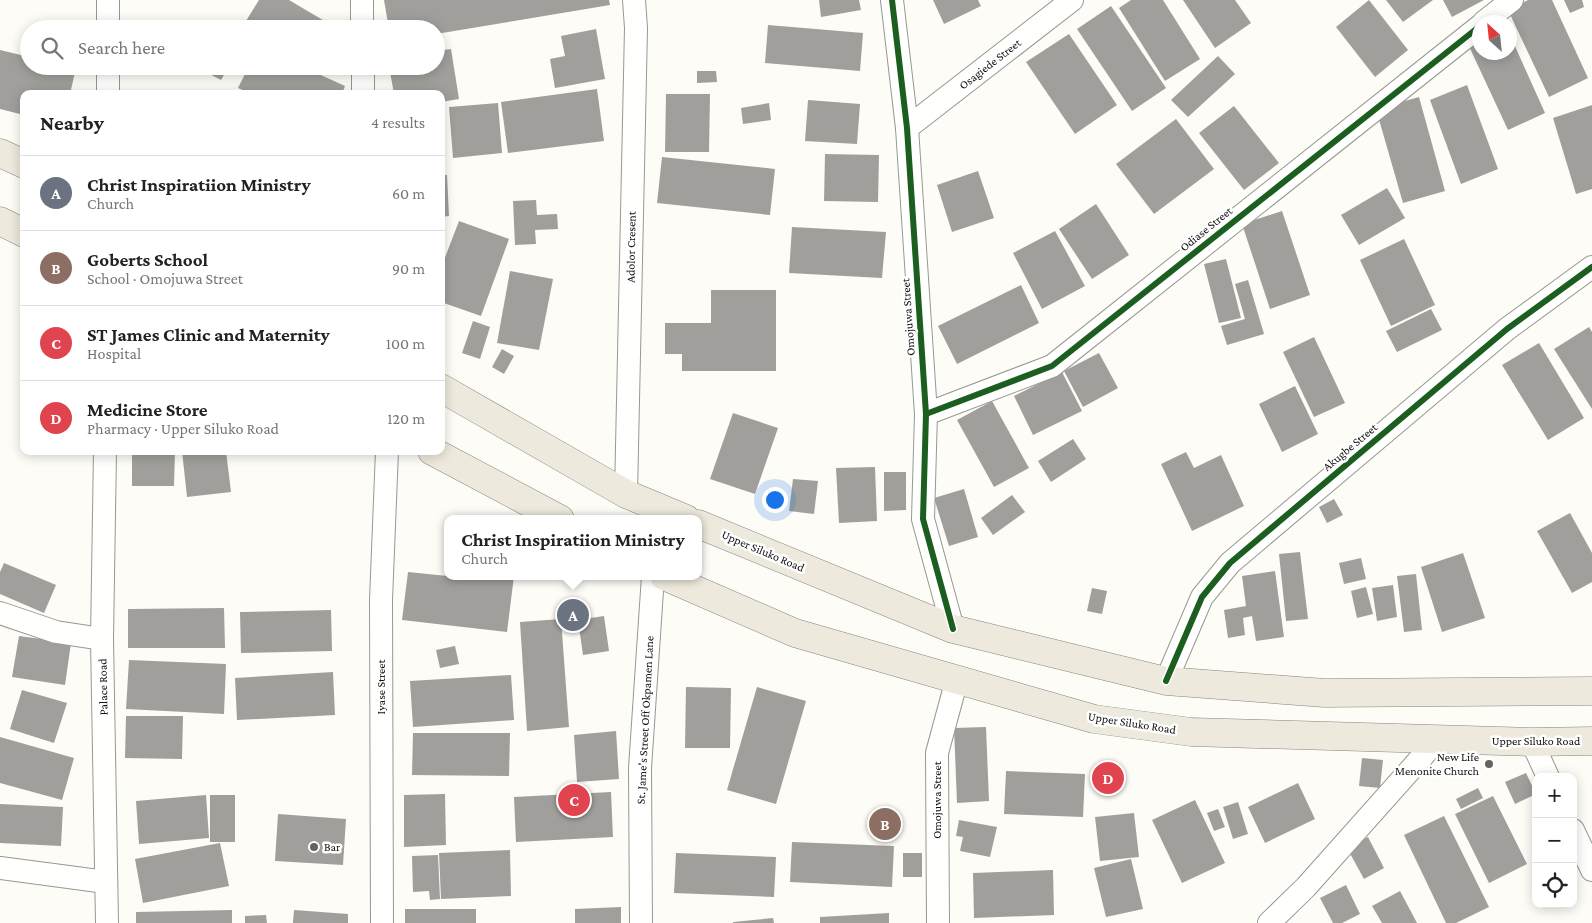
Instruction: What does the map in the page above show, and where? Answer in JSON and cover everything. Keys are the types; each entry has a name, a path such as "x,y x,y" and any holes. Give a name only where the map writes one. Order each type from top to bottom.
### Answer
{"main road":[{"path":"0,153 20,162"},
{"path":"0,221 20,231"},
{"path":"445,390 626,494 676,515"},
{"path":"440,455 552,515"},
{"name":"Upper Siluko Road","path":"702,526 953,629 1166,680 1325,693 1592,691"},
{"name":"Upper Siluko Road","path":"673,580 795,633 1094,719 1191,732 1437,740 1592,741"}],"street":[{"path":"108,0 108,20"},
{"path":"362,0 362,20"},
{"name":"Adolor Cresent","path":"626,494 636,38 634,0"},
{"name":"Omojuwa Street","path":"892,0 907,128 926,414 923,519 953,629"},
{"name":"Osagiede Street","path":"907,128 1072,0"},
{"path":"1493,15 1512,0"},
{"name":"Odiase Street","path":"926,414 1052,366 1472,32"},
{"path":"108,75 108,90"},
{"path":"363,75 363,90"},
{"name":"Akugbe Street","path":"1166,680 1202,597 1230,563 1507,329 1592,267"},
{"name":"Palace Road","path":"105,455 102,639 107,923"},
{"name":"Iyase Street","path":"382,923 381,600 387,455"},
{"name":"St. Jame's Street Off Okpamen Lane","path":"641,923 640,768 653,580"},
{"path":"0,613 56,632 102,639"},
{"name":"Omojuwa Street","path":"938,923 937,753 957,679"},
{"path":"1270,923 1306,887 1437,740"},
{"path":"1532,742 1546,773"},
{"path":"1577,838 1592,870"},
{"path":"0,868 106,882"}],"building":[{"path":"259,0 289,0 323,20 247,20"},
{"path":"384,0 609,0 610,5 445,32 445,20 387,20"},
{"path":"819,0 859,0 861,10 821,17"},
{"path":"933,0 978,0 981,6 944,24"},
{"path":"1131,0 1163,0 1200,59 1165,81 1119,8"},
{"path":"1183,0 1235,0 1251,23 1215,48"},
{"path":"1369,0 1408,50 1375,77 1336,27"},
{"path":"1386,0 1433,0 1403,22"},
{"path":"1443,0 1484,0 1452,17"},
{"path":"1528,0 1552,0 1588,78 1549,97 1517,29 1517,15 1510,15 1508,10"},
{"path":"1564,0 1582,0 1584,7 1570,13"},
{"path":"1111,6 1166,88 1132,111 1077,29"},
{"path":"768,25 863,33 860,71 765,63"},
{"path":"596,29 605,79 555,88 550,59 565,56 561,36"},
{"path":"1069,34 1117,105 1075,134 1026,62"},
{"path":"1472,40 1472,53 1467,42"},
{"path":"451,49 459,99 445,101 445,90 393,90 391,75 445,75 445,50"},
{"path":"0,50 20,55 20,75 74,75 71,90 20,90 20,114 0,109"},
{"path":"1517,51 1545,113 1508,130 1475,60 1517,60"},
{"path":"1218,56 1235,74 1188,117 1171,100"},
{"path":"697,71 716,71 717,82 697,83"},
{"path":"211,75 224,75 221,80"},
{"path":"244,75 321,75 345,86 344,90 242,90 238,88"},
{"path":"1467,85 1498,169 1461,184 1430,100"},
{"path":"597,89 604,141 508,153 501,102"},
{"path":"666,94 710,94 709,152 665,152"},
{"path":"1419,97 1445,191 1403,203 1376,109"},
{"path":"808,100 860,104 857,144 805,141"},
{"path":"498,103 502,153 453,158 449,107"},
{"path":"769,103 771,120 743,124 741,108"},
{"path":"1592,105 1592,189 1576,194 1553,118"},
{"path":"1234,106 1279,163 1244,190 1199,133"},
{"path":"1176,119 1214,169 1154,214 1116,164"},
{"path":"825,154 879,155 878,202 824,201"},
{"path":"662,157 775,169 770,215 657,203"},
{"path":"978,171 994,218 952,232 937,185"},
{"path":"445,175 447,175 449,216 445,216"},
{"path":"1387,188 1405,218 1359,245 1341,215"},
{"path":"536,200 537,215 557,214 558,229 535,230 536,244 515,245 513,201"},
{"path":"1096,204 1129,255 1092,279 1059,229"},
{"path":"1282,211 1310,295 1270,309 1242,224"},
{"path":"459,221 509,239 481,316 445,303 445,258"},
{"path":"792,227 886,232 882,278 789,273"},
{"path":"1055,231 1085,286 1042,309 1013,253"},
{"path":"1404,239 1435,305 1391,326 1360,260"},
{"path":"1226,259 1241,318 1219,323 1204,264"},
{"path":"510,271 553,279 539,350 497,343"},
{"path":"1248,280 1264,334 1227,345 1221,326 1245,319 1235,284"},
{"path":"1021,285 1039,323 957,364 938,326"},
{"path":"711,290 776,290 776,371 682,371 682,354 665,354 665,323 711,323"},
{"path":"1431,309 1442,330 1397,352 1386,331"},
{"path":"473,321 490,327 480,359 462,353"},
{"path":"1589,327 1592,332 1592,409 1554,349"},
{"path":"1314,337 1345,403 1314,417 1283,352"},
{"path":"1539,343 1584,418 1548,440 1502,365"},
{"path":"502,349 514,356 504,374 492,367"},
{"path":"1099,353 1118,388 1083,407 1064,371"},
{"path":"1062,372 1082,411 1033,435 1014,396"},
{"path":"1295,386 1318,434 1282,452 1259,404"},
{"path":"992,401 1029,468 994,487 957,420"},
{"path":"733,413 778,428 755,494 710,479"},
{"path":"1073,439 1086,459 1051,482 1038,461"},
{"path":"1186,452 1194,468 1221,455 1244,506 1192,531 1161,464"},
{"path":"132,455 175,455 174,486 132,486"},
{"path":"182,455 226,455 231,492 187,497"},
{"path":"875,467 877,521 839,523 836,468"},
{"path":"884,472 906,472 906,510 884,511"},
{"path":"793,479 818,481 814,514 789,511"},
{"path":"964,489 978,537 949,546 934,498"},
{"path":"1012,495 1025,512 993,535 981,518"},
{"path":"1334,499 1343,515 1327,523 1319,507"},
{"path":"1570,513 1592,553 1592,582 1572,593 1537,531"},
{"path":"1300,552 1308,619 1286,621 1279,554"},
{"path":"1463,553 1485,618 1442,632 1421,567"},
{"path":"1361,558 1366,579 1344,584 1339,563"},
{"path":"4,563 56,585 44,613 0,594 0,572"},
{"path":"1275,571 1284,637 1256,641 1252,616 1243,618 1245,635 1228,638 1224,610 1246,606 1242,576"},
{"path":"408,572 444,576 444,580 514,580 507,632 402,620"},
{"path":"1416,574 1422,630 1404,632 1397,576"},
{"path":"1393,585 1397,617 1377,621 1372,588"},
{"path":"1366,587 1373,614 1357,618 1351,591"},
{"path":"1092,588 1107,591 1102,614 1087,611"},
{"path":"224,608 225,648 128,648 128,609"},
{"path":"331,610 332,651 241,653 240,612"},
{"path":"604,616 609,651 583,655 578,620"},
{"path":"561,619 569,727 527,731 520,622"},
{"path":"19,636 71,643 65,685 12,677"},
{"path":"455,646 459,664 440,668 436,650"},
{"path":"129,660 226,664 224,714 126,709"},
{"path":"333,672 335,715 237,720 235,678"},
{"path":"511,675 514,720 413,727 410,681"},
{"path":"686,687 731,688 730,748 685,748"},
{"path":"757,687 806,701 776,804 727,790"},
{"path":"22,690 67,703 54,743 10,729"},
{"path":"126,716 183,716 182,759 125,758"},
{"path":"986,727 989,801 957,803 954,728"},
{"path":"616,731 619,779 577,782 574,735"},
{"path":"413,733 510,733 509,776 412,775"},
{"path":"0,737 74,758 62,800 0,783"},
{"path":"1362,758 1383,760 1380,788 1359,786"},
{"path":"1006,771 1085,774 1083,817 1004,814"},
{"path":"1526,773 1532,786 1532,796 1515,804 1505,782"},
{"path":"1298,783 1315,819 1265,843 1248,807"},
{"path":"1478,788 1483,798 1461,809 1456,799"},
{"path":"611,792 613,837 516,842 514,797"},
{"path":"445,794 446,845 404,847 404,795"},
{"path":"206,795 209,838 139,844 136,801"},
{"path":"210,795 235,795 235,842 210,842"},
{"path":"1493,796 1527,864 1489,883 1455,814"},
{"path":"1195,800 1225,863 1182,883 1152,820"},
{"path":"1238,802 1248,834 1233,839 1223,807"},
{"path":"0,804 63,807 61,846 0,843"},
{"path":"1218,809 1225,827 1214,831 1207,813"},
{"path":"1134,813 1139,857 1100,861 1095,817"},
{"path":"278,814 346,819 343,865 275,861"},
{"path":"1444,816 1489,907 1456,923 1446,923 1404,835"},
{"path":"959,820 997,827 990,857 960,851 963,837 956,836"},
{"path":"1368,837 1384,868 1364,879 1347,848"},
{"path":"792,842 894,846 892,887 790,882"},
{"path":"220,843 229,886 143,903 135,859"},
{"path":"510,850 511,896 441,899 439,853"},
{"path":"676,853 776,857 774,897 674,893"},
{"path":"903,853 922,853 922,877 903,877"},
{"path":"438,855 440,899 430,900 429,891 413,892 412,856"},
{"path":"1131,859 1143,909 1106,917 1094,868"},
{"path":"1053,870 1054,915 974,918 973,873"},
{"path":"1346,885 1360,914 1342,923 1333,923 1320,898"},
{"path":"1400,891 1417,923 1382,923 1372,906"},
{"path":"621,907 621,923 575,923 575,909"},
{"path":"405,909 476,909 476,923 405,923"},
{"path":"232,910 232,923 136,923 136,912"},
{"path":"294,910 348,914 348,923 293,923"},
{"path":"889,913 889,923 820,923 820,917"},
{"path":"266,915 267,923 245,923 245,916"},
{"path":"773,918 774,923 733,923 733,922"}],"cycle path":[{"path":"892,0 907,128 926,414 923,519 953,629"},
{"path":"926,414 1052,366 1472,32"},
{"path":"1166,681 1202,597 1230,563 1507,329 1592,267"}],"place":[{"name":"Christ Inspiratiion Ministry","path":"573,615"},
{"name":"New Life Menonite Church","path":"1489,764"},
{"name":"Medicine Store","path":"1108,778"},
{"name":"ST James Clinic and Maternity","path":"574,800"},
{"name":"Goberts School","path":"885,824"},
{"name":"Bar","path":"314,847"}]}
